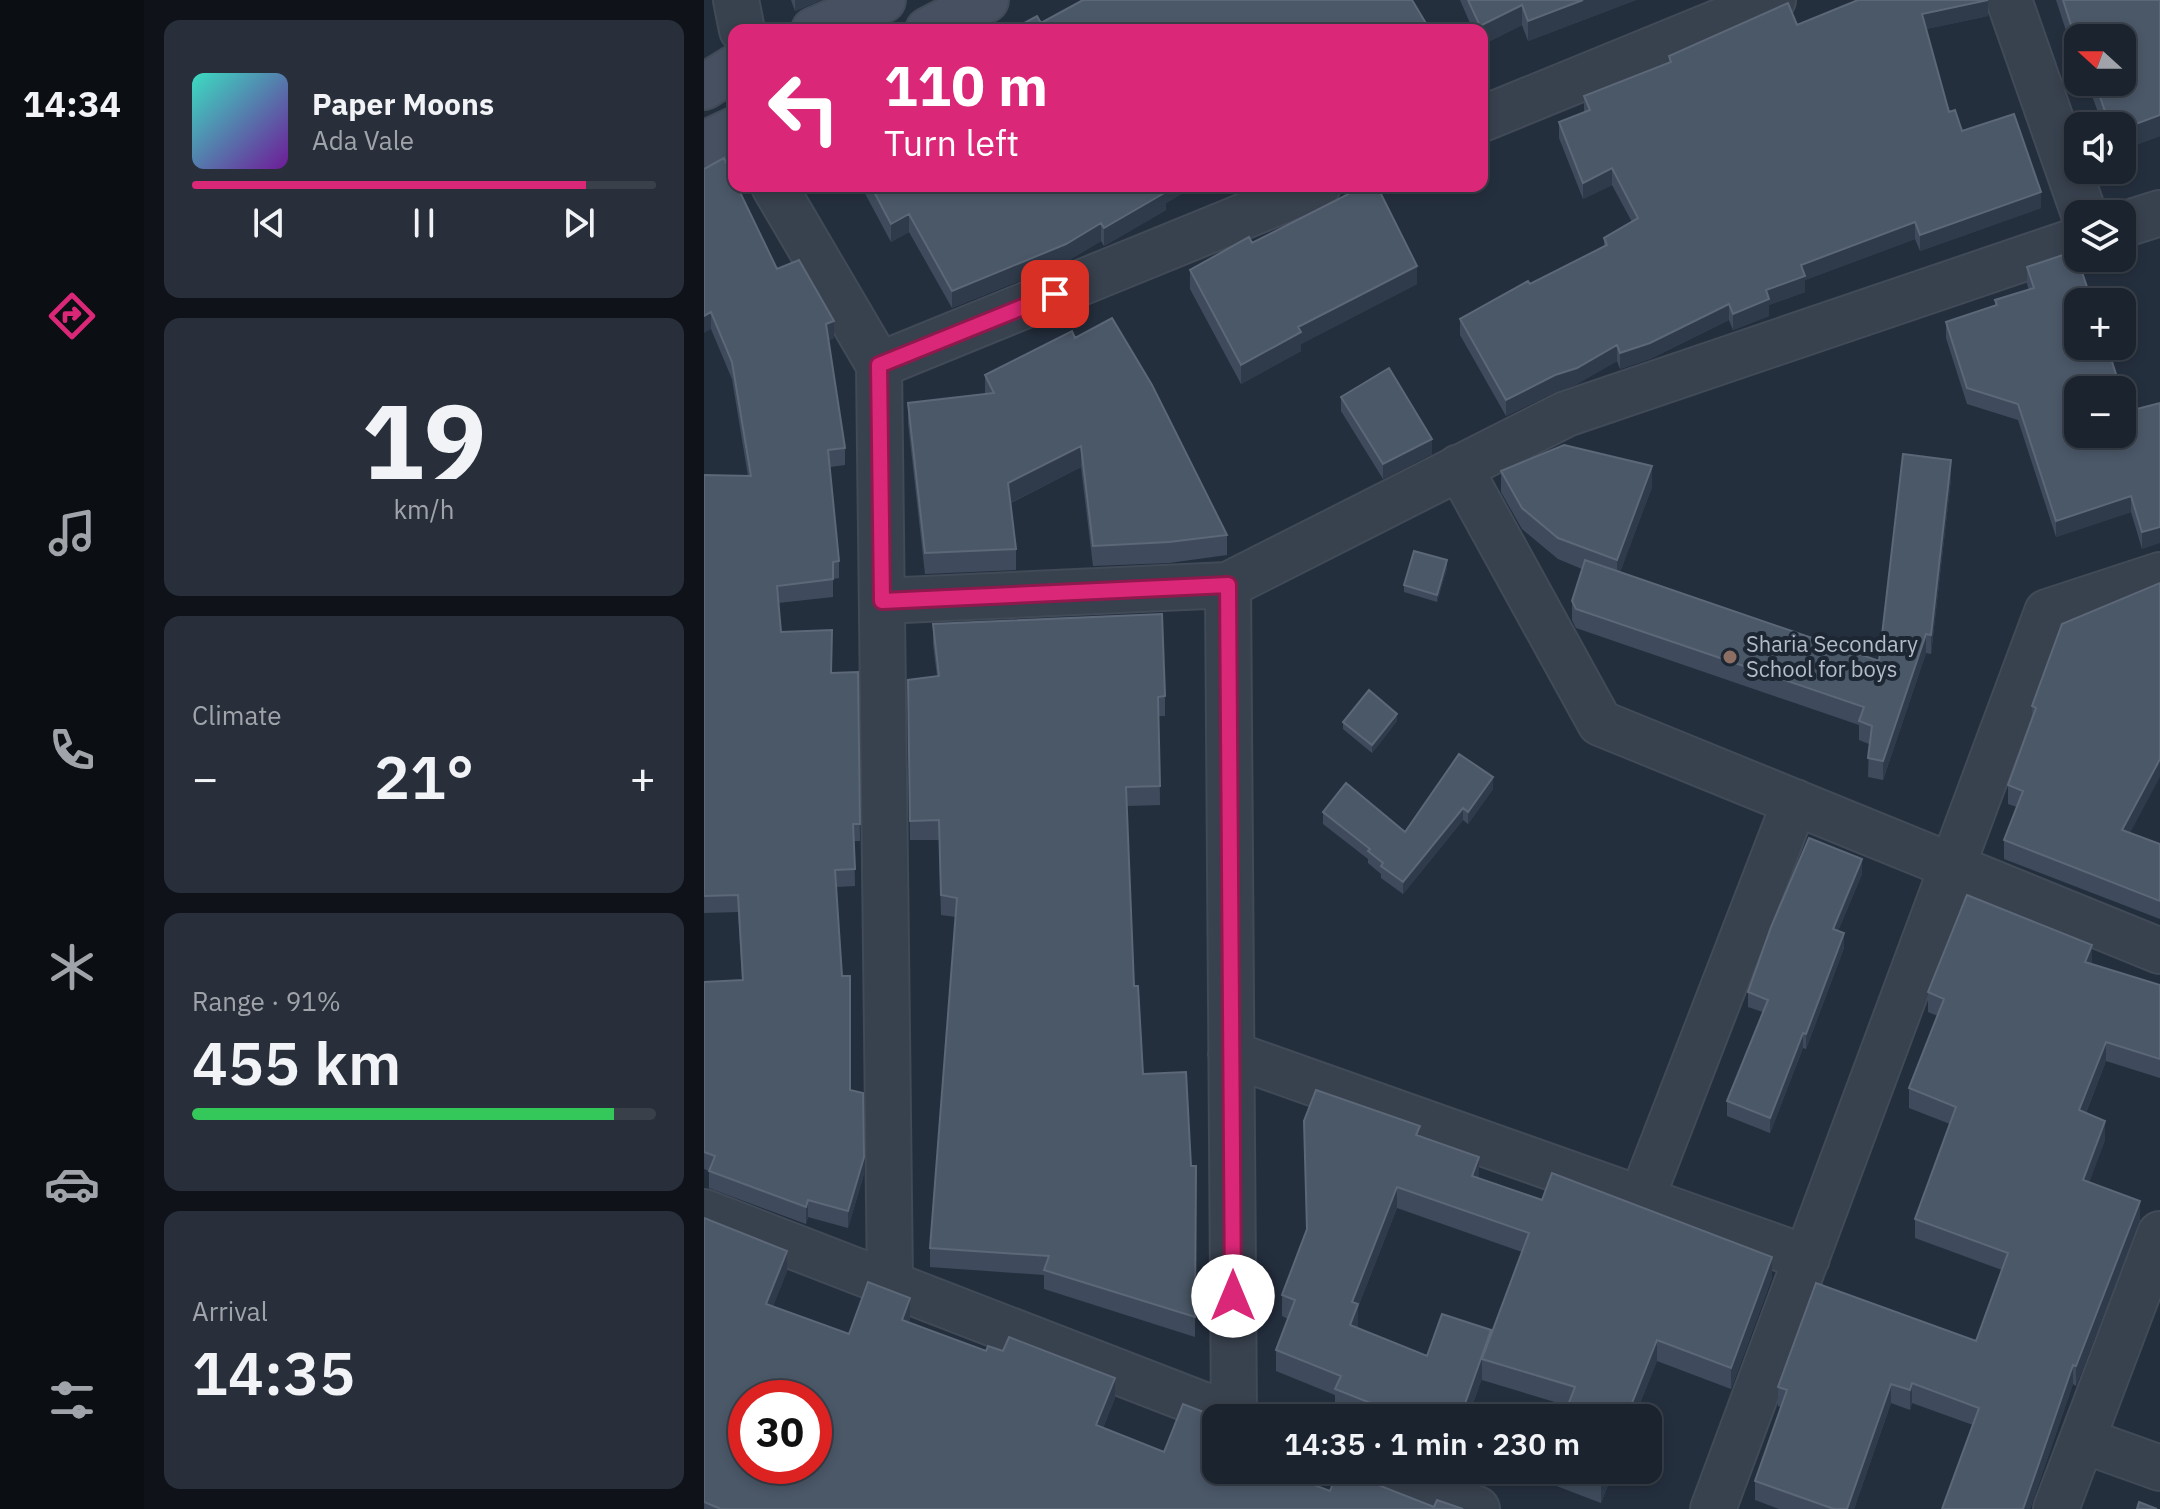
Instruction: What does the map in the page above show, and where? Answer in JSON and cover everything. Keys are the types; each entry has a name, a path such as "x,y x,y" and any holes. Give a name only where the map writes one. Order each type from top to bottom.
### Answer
{"main road":[{"path":"828,24 883,0"},
{"path":"940,24 986,0"},
{"path":"704,87 728,72"},
{"path":"704,144 728,133"}],"street":[{"path":"736,0 741,24"},
{"path":"1488,117 1773,0"},
{"path":"2009,0 2079,200"},
{"path":"778,192 879,365 890,1284"},
{"path":"879,365 1303,192"},
{"path":"2136,221 2160,213"},
{"path":"882,601 1228,585 1566,414 2064,245"},
{"path":"1459,467 1600,723 2160,951"},
{"path":"1713,1509 2047,612 2160,575"},
{"path":"1228,585 1235,1404"},
{"path":"1641,1200 1795,802"},
{"path":"1231,1054 1807,1258"},
{"path":"704,1212 1202,1404"},
{"path":"2056,1509 2160,1234"},
{"path":"2082,1440 2160,1468"},
{"path":"1411,1484 1477,1509"}],"building":[{"path":"1083,0 1412,0 1426,24 1022,24 1037,16 1041,23"},
{"path":"1468,0 1583,0 1528,21 1522,5 1479,24"},
{"path":"1858,0 1988,0 1922,14 1949,112 1955,110 1962,131 2014,114 2041,192 1920,235 1915,222 1801,265 1805,276 1766,290 1769,299 1733,314 1729,304 1650,343 1620,353 1617,345 1577,368 1555,375 1506,400 1460,319 1528,281 1530,284 1607,245 1604,238 1638,218 1612,168 1583,183 1559,122 1590,110 1584,96 1671,62 1669,56 1788,3 1797,25"},
{"path":"2063,0 2160,0 2160,115 2136,124 2136,112 2105,112 2100,96 2136,96 2136,24 2071,24"},
{"path":"724,158 728,166 728,192 740,192 777,269 799,260 834,321 826,324 845,448 828,450 839,561 833,562 833,579 777,586 781,632 832,630 831,673 858,672 860,824 853,824 855,869 835,870 842,976 850,976 850,1090 863,1093 864,1157 848,1211 808,1200 806,1207 709,1171 715,1156 704,1152 704,982 743,980 738,895 704,896 704,475 751,476 732,362 711,312 704,316 704,169"},
{"path":"874,192 1166,192 1104,228 1101,223 1066,244 952,291 909,214 891,224"},
{"path":"1352,192 1380,192 1417,266 1298,327 1301,332 1241,365 1190,270 1249,237 1252,243"},
{"path":"2064,255 2064,272 2082,272 2087,288 2064,288 2064,360 2111,360 2117,376 2064,376 2064,448 2136,448 2136,409 2160,403 2160,527 2142,532 2131,496 2056,521 2018,404 1967,388 1946,322 1997,305 1995,300 2034,288 2027,267"},
{"path":"1112,318 1152,385 1227,535 1093,546 1081,446 1008,483 1016,549 925,553 908,403 994,393 985,375 1072,331 1075,338"},
{"path":"1389,368 1432,439 1383,464 1341,397"},
{"path":"1564,445 1652,466 1617,560 1558,538 1522,508 1501,471"},
{"path":"1903,454 1951,460 1931,635 1926,634 1883,761 1868,758 1872,726 1859,721 1864,707 1576,609 1572,601 1585,560 1879,661"},
{"path":"1414,551 1447,560 1437,595 1404,585"},
{"path":"2160,583 2160,759 2122,830 2160,844 2160,901 2004,840 2023,791 2008,785 2062,624"},
{"path":"1162,614 1165,696 1158,697 1160,786 1126,787 1134,986 1138,986 1143,1074 1186,1072 1191,1166 1196,1166 1195,1317 1044,1270 1049,1256 930,1248 957,898 941,895 939,820 910,821 908,680 939,676 933,624"},
{"path":"1369,690 1397,714 1372,745 1343,722"},
{"path":"1459,754 1493,777 1468,812 1463,808 1403,882 1381,866 1383,863 1368,851 1370,849 1323,812 1346,783 1405,832"},
{"path":"1809,838 1862,859 1833,929 1844,933 1770,1118 1727,1101 1768,1000 1748,992 1771,927"},
{"path":"1967,895 2092,945 2085,962 2160,985 2160,1059 2106,1042 2079,1110 2105,1121 2083,1180 2140,1201 2076,1366 2073,1365 2023,1509 1942,1509 1979,1408 1912,1383 1910,1390 1891,1384 1847,1509 1834,1509 1755,1481 1787,1390 1778,1387 1816,1283 1976,1341 2008,1253 1915,1219 1956,1107 1909,1088 1944,999 1928,992"},
{"path":"1316,1090 1420,1126 1416,1135 1479,1157 1472,1176 1542,1200 1552,1173 1772,1257 1731,1368 1657,1340 1632,1404 1568,1404 1575,1387 1482,1359 1529,1233 1397,1187 1352,1302 1358,1304 1350,1325 1427,1356 1442,1314 1491,1330 1465,1404 1373,1404 1335,1389 1341,1376 1276,1350 1295,1300 1282,1295 1307,1229 1304,1121"},
{"path":"704,1218 787,1251 766,1304 849,1334 868,1282 910,1298 902,1320 986,1351 988,1346 1003,1351 1009,1337 1115,1378 1096,1425 1164,1452 1183,1404 1202,1411 1202,1484 1311,1484 1330,1491 1333,1484 1376,1484 1434,1507 1437,1500 1463,1509 721,1509 704,1502"},
{"path":"2139,1502 2157,1509 2137,1509"}],"place":[{"name":"Sharia Secondary School for boys","path":"1730,657"}],"route":[{"path":"1055,294 879,365 882,601 1228,585 1233,1296"}]}
